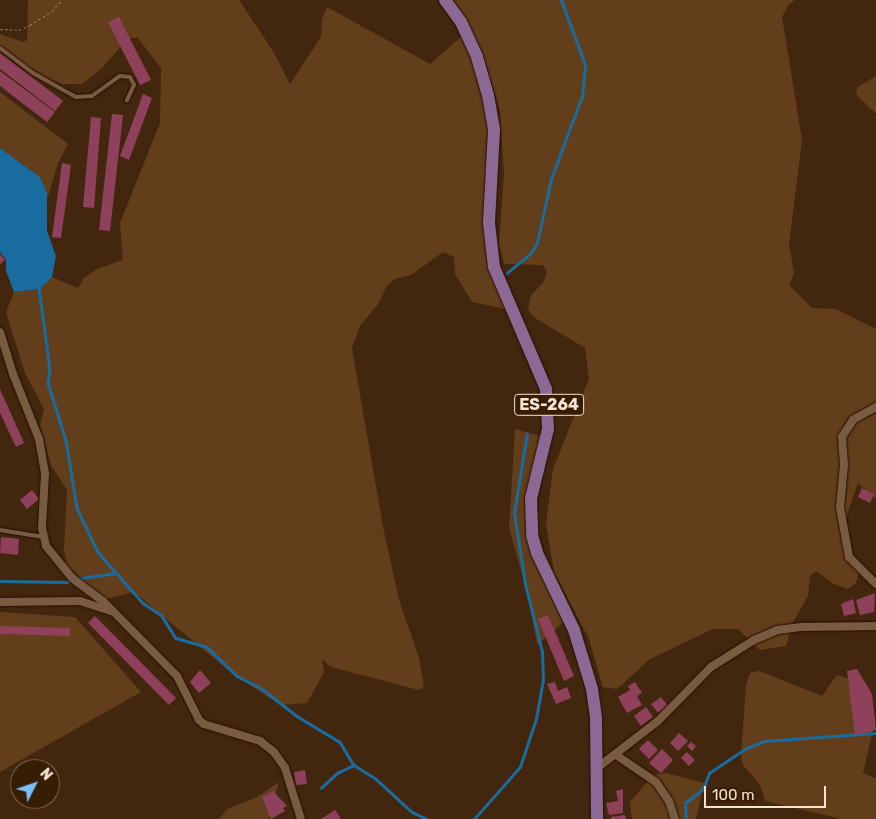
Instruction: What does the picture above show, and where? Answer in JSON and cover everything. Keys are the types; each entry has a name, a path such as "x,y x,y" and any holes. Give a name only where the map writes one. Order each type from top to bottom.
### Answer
{"main road":[{"name":"ES-264","path":"445,0 462,22 477,58 488,95 494,130 488,223 494,267 546,389 548,429 531,498 532,535 537,553 584,660 596,719 597,819"}],"street":[{"path":"0,332 13,374 29,407 39,439 45,474 43,536 52,554 72,578 114,612 177,676 198,720 260,741 274,752 285,768 301,819"},
{"path":"876,408 854,420 842,437 844,465 840,507 849,557 876,584"},
{"path":"0,602 80,600 114,612"},
{"path":"597,768 658,721 711,667 754,640 777,630 803,627 876,626"},
{"path":"616,755 656,782 669,801 675,819"}],"lane":[{"path":"0,48 33,72 76,97 92,96 120,76 130,77 134,85 126,100"},
{"path":"0,530 43,536"}],"path":[{"path":"0,29 19,30 43,18 62,0"}],"shaded area":[{"path":"28,0 239,0 273,51 290,84 321,37 322,19 327,7 430,64 462,36 471,55 488,113 491,189 505,309 472,302 455,274 454,257 443,252 411,275 395,279 386,287 379,303 360,326 352,348 383,527 399,600 419,658 424,687 419,690 331,667 322,659 324,672 307,703 280,705 233,674 134,592 102,600 67,565 64,549 67,490 51,465 40,425 44,409 25,373 6,312 14,292 40,289 52,277 78,288 84,278 97,269 123,260 120,223 160,123 161,68 138,38 128,38 102,68 82,84 62,84 32,72 0,46 0,34 23,42 27,40"},
{"path":"453,0 795,0 789,4 782,17 802,140 789,244 794,273 789,285 812,308 836,309 876,329 876,499 858,483 843,527 848,552 859,571 856,583 848,589 834,584 816,571 810,576 808,596 792,624 786,646 760,650 738,629 713,629 650,659 617,689 603,687 589,639 554,572 546,524 553,469 589,379 585,348 535,318 528,310 531,295 543,283 547,272 543,265 504,264 499,244 504,174 500,111 482,50"},
{"path":"876,76 876,114 856,94 858,87"},
{"path":"0,92 68,144 58,163 48,197 40,177 0,148"},
{"path":"515,429 548,438 533,525 565,621 537,645 529,598 509,528"},
{"path":"0,612 75,617 141,692 23,759 10,759 10,766 0,772"},
{"path":"759,671 822,696 837,675 854,680 869,691 875,721 863,773 876,779 876,819 842,819 765,801 760,785 743,765 741,756 746,685 750,673"},
{"path":"666,773 708,784 702,792 696,819 632,819 630,802 653,775"},
{"path":"279,782 269,819 219,819 227,809 257,797"}],"water":[{"path":"0,148 40,177 47,193 47,231 56,256 52,277 40,289 14,292 6,271 6,260 0,252"}],"building":[{"path":"119,17 151,80 140,85 108,22"},
{"path":"0,53 63,101 55,111 0,69"},
{"path":"0,71 55,112 47,122 0,86"},
{"path":"143,94 152,98 129,160 120,156"},
{"path":"112,114 123,115 110,231 99,230"},
{"path":"91,117 101,118 94,208 83,207"},
{"path":"62,163 71,165 61,238 52,237"},
{"path":"0,254 5,260 0,264"},
{"path":"0,389 24,443 16,447 0,413"},
{"path":"862,488 874,494 870,503 858,497"},
{"path":"32,490 39,499 27,509 20,500"},
{"path":"1,537 19,539 18,555 0,553"},
{"path":"875,593 874,612 860,615 856,600"},
{"path":"853,599 856,613 844,616 841,604"},
{"path":"548,615 574,676 564,681 538,619"},
{"path":"95,616 176,698 169,705 88,623"},
{"path":"0,626 70,628 70,636 0,634"},
{"path":"857,669 872,694 876,730 855,735 847,671"},
{"path":"200,670 211,683 199,693 190,682"},
{"path":"555,682 558,691 567,687 571,698 556,704 547,684"},
{"path":"635,682 642,693 637,696 642,705 627,713 618,697 630,690 628,686"},
{"path":"661,697 668,706 658,713 651,704"},
{"path":"646,707 653,717 641,726 634,716"},
{"path":"679,733 688,741 678,751 670,743"},
{"path":"648,740 658,750 649,759 639,749"},
{"path":"691,742 696,746 692,751 687,746"},
{"path":"662,749 673,760 661,773 649,763"},
{"path":"687,752 695,760 689,766 681,758"},
{"path":"305,770 307,784 296,785 294,772"},
{"path":"623,789 623,813 609,815 606,803 618,801 616,791"},
{"path":"273,791 287,806 283,808 285,811 271,819 262,797"},
{"path":"335,810 341,819 321,819"},
{"path":"625,815 626,819 611,819 611,817"}],"waterway":[{"path":"507,273 531,253 537,243 551,179 582,96 585,65 561,0"},
{"path":"39,287 50,369 48,383 66,440 77,508 98,552 143,603 162,616 176,638 207,647 237,676 261,688 297,716 340,742 354,765 375,778 412,812 427,819"},
{"path":"474,819 520,767 536,719 543,681 542,652 525,584 514,513 527,434"},
{"path":"81,578 116,573"},
{"path":"0,581 67,582"},
{"path":"686,819 685,803 703,789 709,773 745,749 764,741 876,733"},
{"path":"321,788 337,773 354,765"}]}
